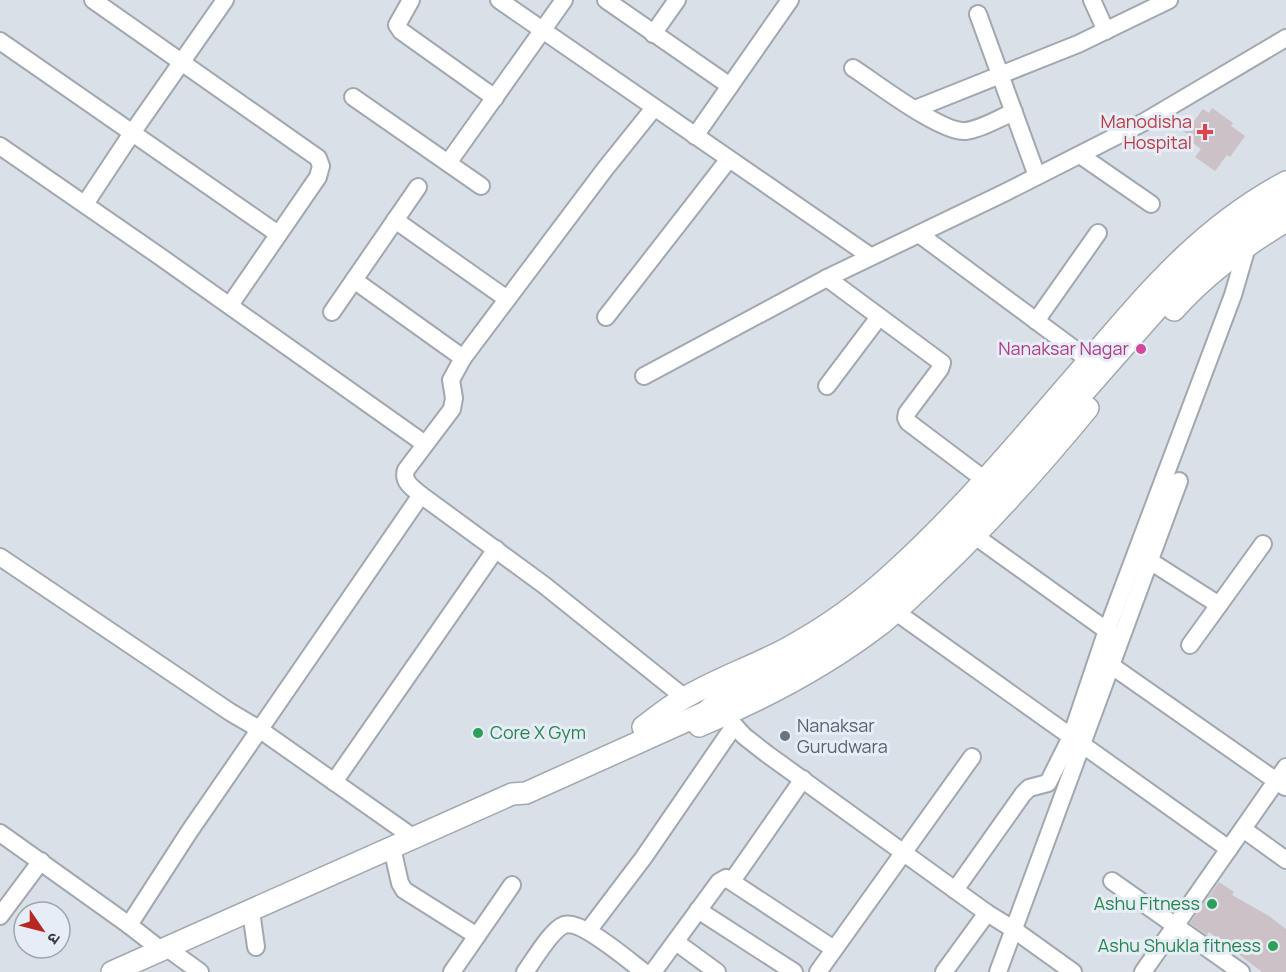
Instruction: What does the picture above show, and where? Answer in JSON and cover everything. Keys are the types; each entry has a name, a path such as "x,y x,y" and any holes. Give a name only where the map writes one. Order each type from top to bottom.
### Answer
{"main road":[{"path":"646,733 685,698 786,650 818,631 866,596 895,571 985,480 1146,294 1187,251 1230,217 1286,182"},
{"path":"725,714 771,676 812,653 860,620 943,548 997,491 1172,293 1227,241 1286,201"},
{"path":"725,714 779,690 827,662 896,612 975,536 1021,486 1178,305 1246,247 1286,221"},
{"path":"112,972 512,794 524,783 568,768 646,733 703,702 725,714"}],"street":[{"path":"93,0 181,64 318,158 321,166 318,177 230,305"},
{"path":"85,204 225,0"},
{"path":"411,0 397,24 401,31 495,98"},
{"path":"499,0 870,256"},
{"path":"448,163 564,0"},
{"path":"606,0 730,86"},
{"path":"653,34 676,0"},
{"path":"695,136 790,0"},
{"path":"1092,0 1106,31"},
{"path":"915,109 1106,31 1169,0"},
{"path":"978,14 1037,176"},
{"path":"644,376 870,256 920,234 1080,155 1191,95 1286,38"},
{"path":"0,41 278,234"},
{"path":"853,68 915,109 953,129 966,131 1014,112"},
{"path":"353,97 481,186"},
{"path":"654,108 605,169 463,358 451,380 454,398 452,409 406,470 404,476 406,481 421,495 544,585 685,698"},
{"path":"0,146 230,305 425,444"},
{"path":"1080,155 1151,204"},
{"path":"606,317 729,159"},
{"path":"332,312 418,187"},
{"path":"395,220 507,299"},
{"path":"1036,321 1098,233"},
{"path":"920,234 1089,360"},
{"path":"955,890 1023,794 1029,788 1048,783 1077,741 1112,666 1150,561 1246,247"},
{"path":"827,278 942,363 940,369 907,413 906,418 908,422 985,480"},
{"path":"354,280 463,358"},
{"path":"827,386 879,317"},
{"path":"998,972 1077,741 1107,630 1172,487"},
{"path":"129,925 189,832 421,495"},
{"path":"975,536 1121,640"},
{"path":"1190,645 1263,544"},
{"path":"334,782 496,549"},
{"path":"0,557 230,712 259,729 414,838"},
{"path":"1150,561 1219,605"},
{"path":"896,612 1229,849"},
{"path":"1112,666 1283,778 1243,829 1143,972"},
{"path":"588,932 644,857 725,714 767,754 987,913 1073,972"},
{"path":"818,972 972,757"},
{"path":"732,881 803,779"},
{"path":"1243,829 1286,860"},
{"path":"0,833 129,925 200,972"},
{"path":"392,848 400,883 404,890 477,936"},
{"path":"0,916 40,861"},
{"path":"653,972 722,879 732,881 834,949"},
{"path":"1112,880 1241,972"},
{"path":"452,972 512,885"},
{"path":"698,910 794,972"},
{"path":"250,911 256,947"},
{"path":"944,972 987,913"},
{"path":"525,972 556,930 566,924 575,925 588,932 644,972"},
{"path":"676,942 717,972"}],"building":[{"path":"1212,108 1233,123 1231,126 1245,136 1230,157 1227,155 1215,171 1195,157 1201,149 1185,137 1187,134 1182,130 1188,121 1192,124 1203,109 1209,113"},
{"path":"1219,882 1234,892 1232,895 1269,916 1286,929 1286,972 1262,972 1209,932 1207,935 1190,923"}],"place":[{"name":"Manodisha Hospital","path":"1205,132"},
{"name":"Nanaksar Nagar","path":"1141,349"},
{"name":"Core X Gym","path":"478,733"},
{"name":"Nanaksar Gurudwara","path":"785,736"},
{"name":"Ashu Fitness","path":"1212,904"},
{"name":"Ashu Shukla fitness","path":"1273,946"}]}
